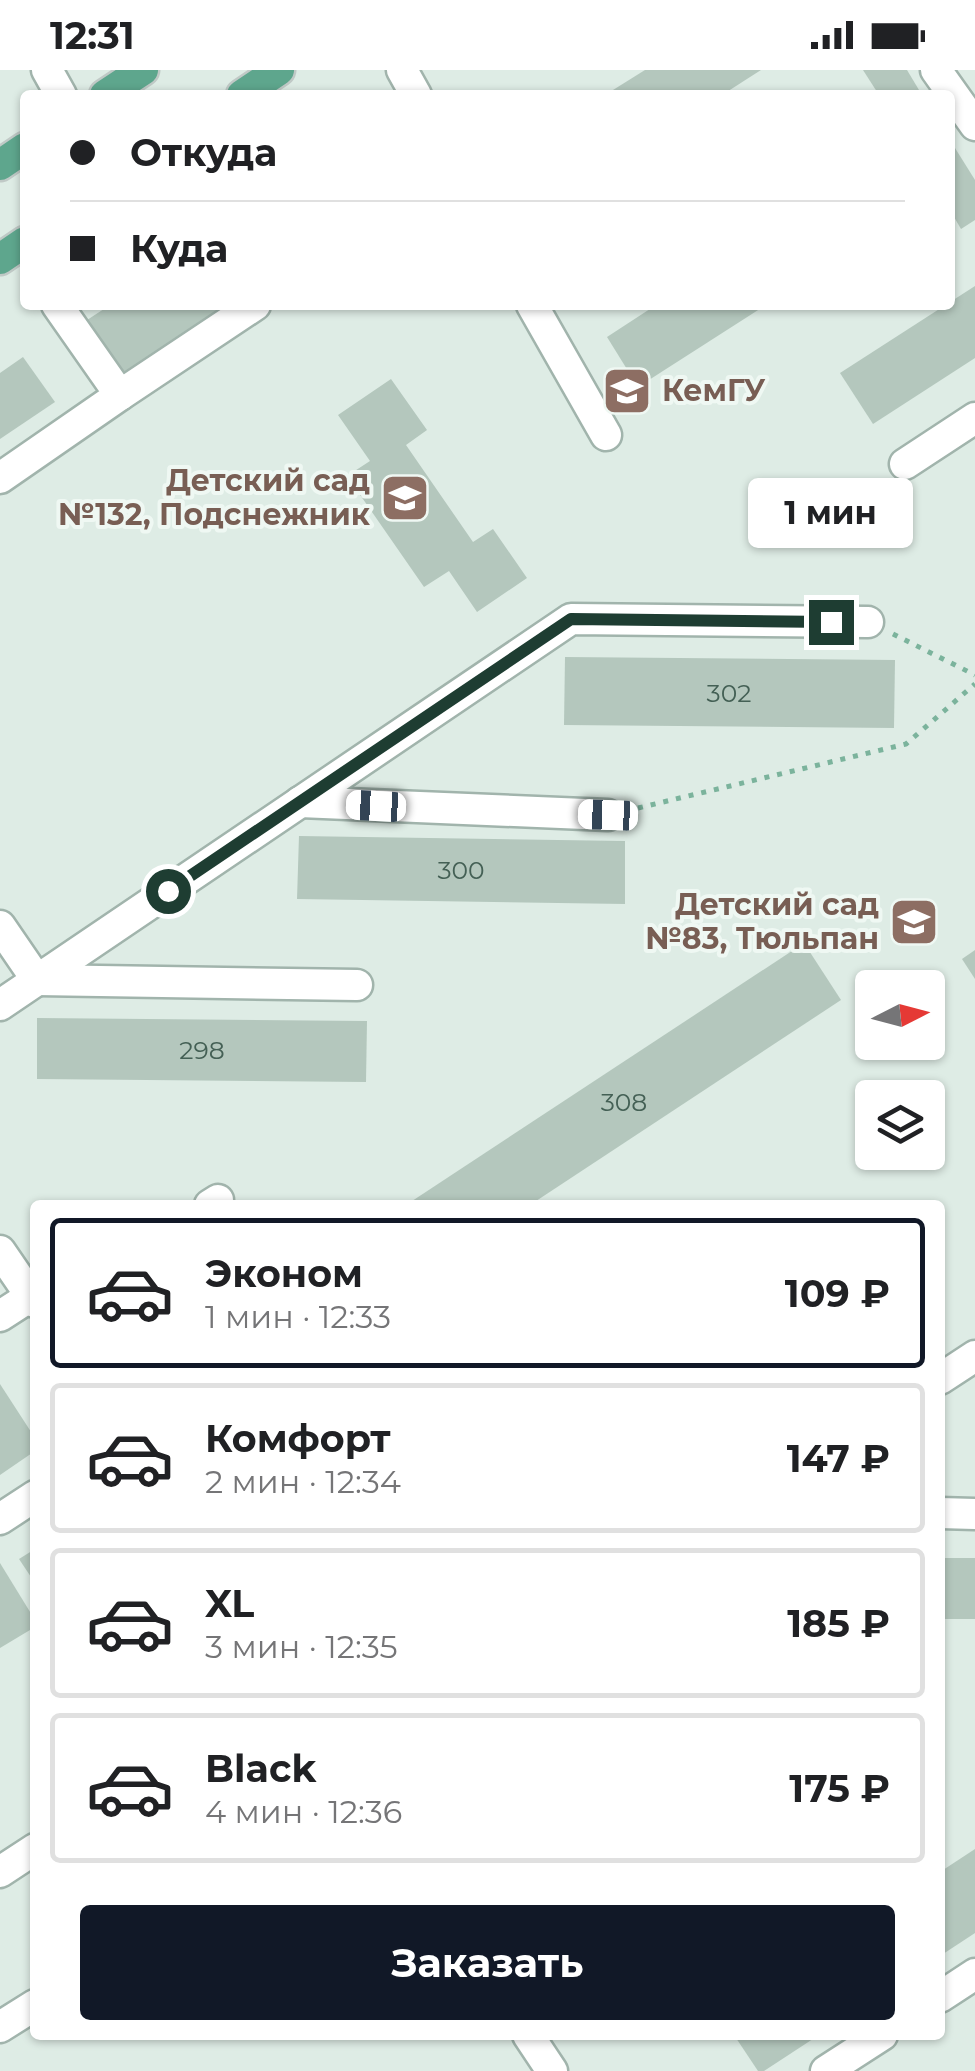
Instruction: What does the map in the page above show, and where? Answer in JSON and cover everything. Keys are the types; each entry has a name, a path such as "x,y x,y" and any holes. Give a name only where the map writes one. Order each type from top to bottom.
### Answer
{"main road":[{"path":"113,90 143,70"},
{"path":"249,90 279,70"}],"street":[{"path":"955,97 975,125"},
{"path":"60,310 120,395"},
{"path":"0,478 248,310"},
{"path":"535,310 606,435"},
{"path":"905,464 975,418"},
{"path":"0,1005 571,619 868,622"},
{"path":"300,802 608,815"},
{"path":"0,926 36,980"},
{"path":"36,980 357,985"},
{"path":"0,1251 30,1295"},
{"path":"0,1316 30,1301"},
{"path":"945,1376 975,1356"},
{"path":"0,1518 30,1499"},
{"path":"945,1512 975,1514"},
{"path":"0,1872 30,1852"},
{"path":"945,1994 975,1974"},
{"path":"0,2027 30,2008"},
{"path":"531,2040 552,2071"},
{"path":"826,2071 874,2040"}],"path":[{"path":"868,622 975,676"},
{"path":"608,815 906,744 975,684"}],"building":[{"path":"645,70 761,70 730,90 613,90"},
{"path":"863,70 907,70 919,90 876,90"},
{"path":"955,148 975,180 975,220 961,229 955,219"},
{"path":"975,286 975,358 873,424 840,373 938,310 955,310 955,299"},
{"path":"102,310 232,310 124,382 84,322"},
{"path":"648,310 758,310 638,387 607,337"},
{"path":"23,357 55,402 0,439 0,373"},
{"path":"391,379 427,430 406,445 473,542 493,529 527,578 477,612 449,571 424,587 347,476 370,461 338,415"},
{"path":"565,657 895,660 894,728 564,725"},
{"path":"299,836 625,841 625,904 297,899"},
{"path":"804,943 841,1000 538,1200 414,1200"},
{"path":"975,950 975,979 962,959"},
{"path":"37,1018 367,1021 366,1082 37,1079"},
{"path":"0,1384 30,1430 30,1454 0,1475"},
{"path":"30,1552 30,1576 19,1559"},
{"path":"945,1558 975,1558 975,1619 945,1619"},
{"path":"0,1563 30,1612 30,1630 0,1648"},
{"path":"975,1849 975,1933 945,1953 945,1869"},
{"path":"737,2040 811,2040 764,2071 758,2071"}],"place":[{"name":"КемГУ","path":"627,391"},
{"name":"Детский сад №132, Подснежник","path":"405,498"},
{"name":"Детский сад №83, Тюльпан","path":"914,922"}],"route":[{"path":"168,891 571,619 831,622"}]}
